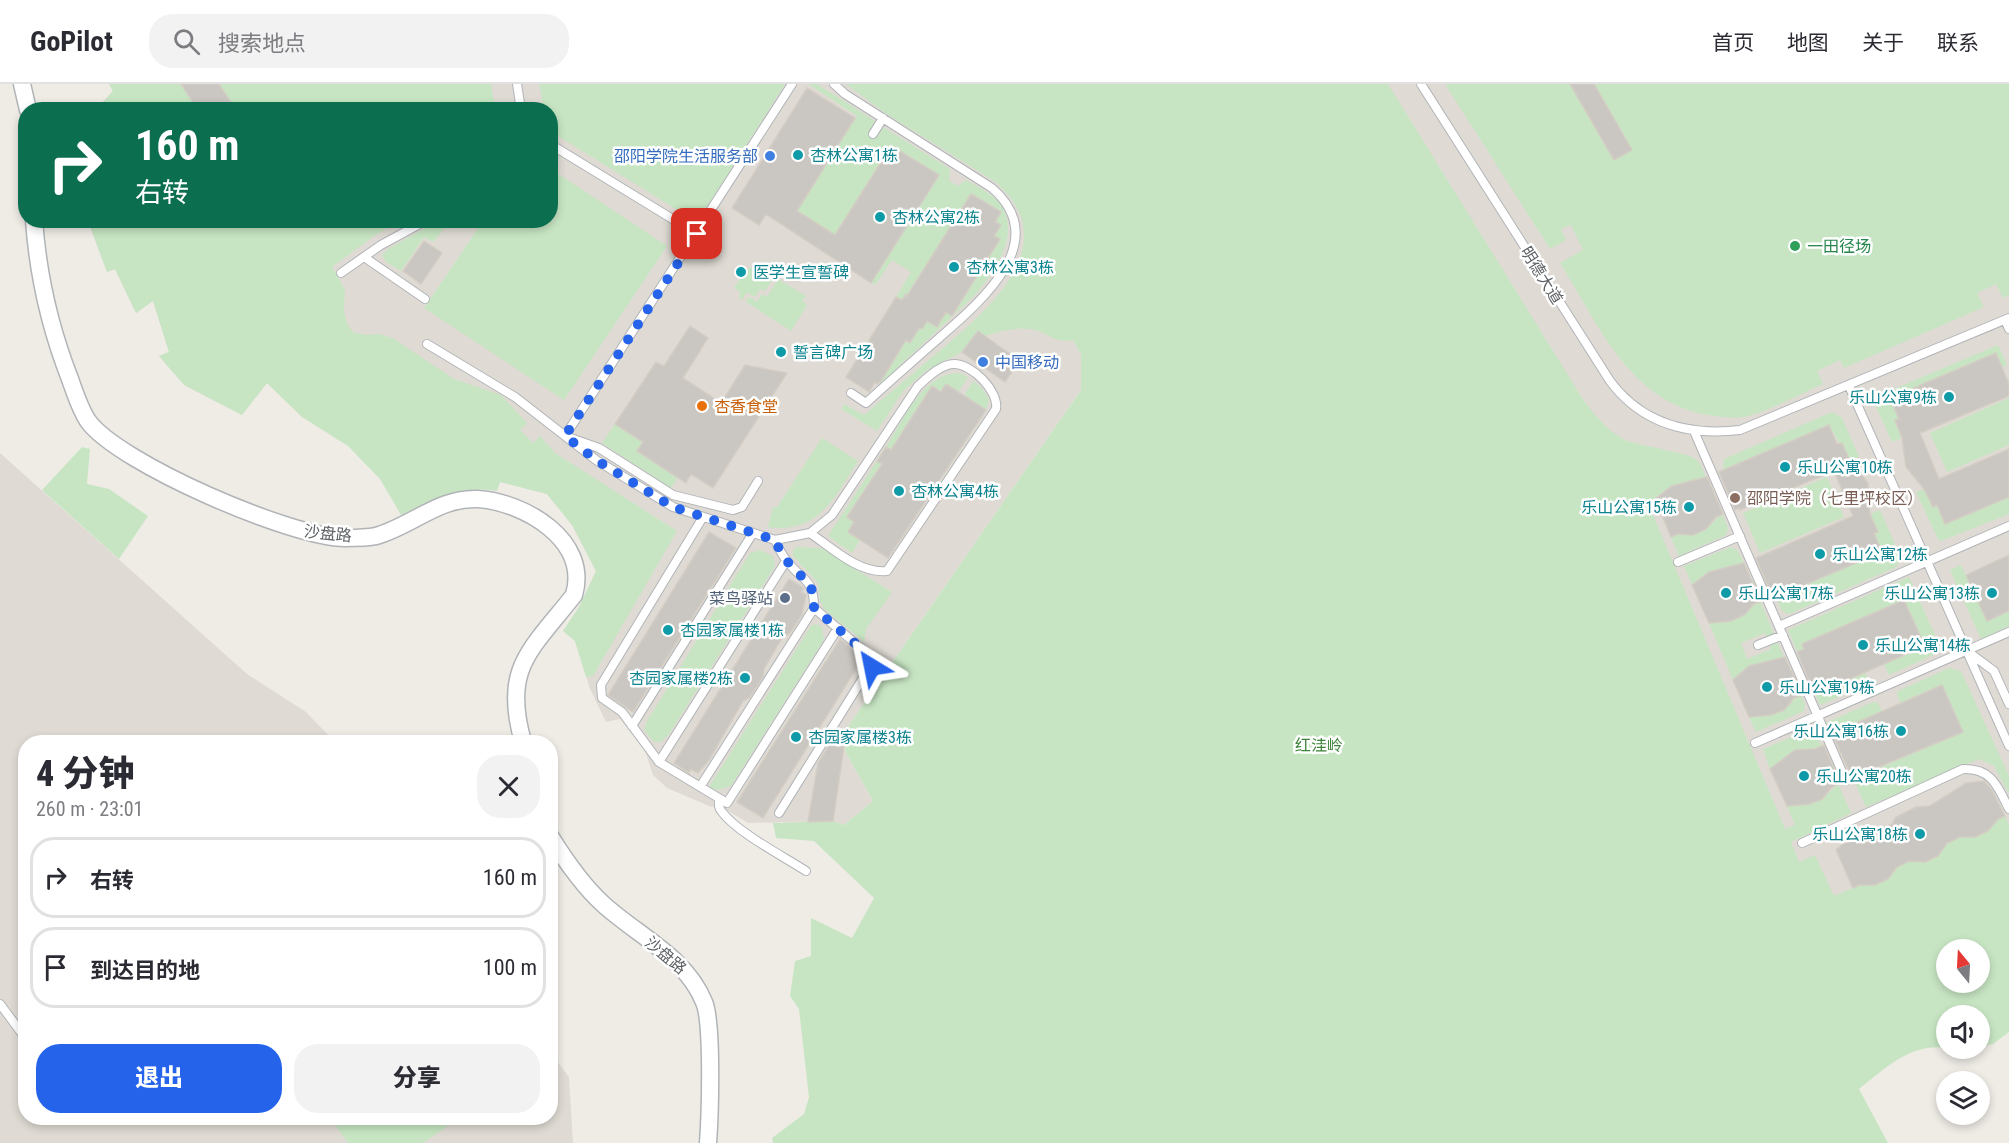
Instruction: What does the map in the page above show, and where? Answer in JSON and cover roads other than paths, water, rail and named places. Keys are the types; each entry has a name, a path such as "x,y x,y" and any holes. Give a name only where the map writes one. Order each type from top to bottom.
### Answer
{"street":[{"path":"22,84 26,102"},
{"name":"沙盘路","path":"35,228 38,269 58,349 87,420 104,440 223,503 306,533 342,538 375,536 426,511 455,501 476,499 499,502 522,509 556,533 567,550 577,582 574,595 521,667 514,694 521,735"},
{"name":"沙盘路","path":"558,847 603,904 684,968 699,989 709,1017 708,1143"}],"lane":[{"path":"517,84 520,102"},
{"path":"565,436 698,237 792,84"},
{"path":"834,84 1002,197 1012,213 1014,238 1005,270 982,300 866,403 851,393"},
{"name":"明德大道","path":"1420,84 1619,393 1640,412 1667,425 1694,431 1740,429 2008,322"},
{"path":"873,134 882,118"},
{"path":"558,149 698,237"},
{"path":"341,273 413,228"},
{"path":"364,257 425,299"},
{"path":"427,344 515,397 596,460 673,507 775,540 810,533 837,510 918,386 930,375 954,364 990,385 995,393 996,409 895,563 886,571 876,572 864,569 810,533"},
{"path":"1849,386 2009,746"},
{"path":"1694,431 1846,781"},
{"path":"565,436 599,448 673,495 733,510 742,507 758,480"},
{"path":"703,517 601,685 602,698 622,712 658,762 727,803 838,628"},
{"path":"1779,626 2009,526"},
{"path":"632,726 753,533"},
{"path":"1678,562 1740,536"},
{"path":"700,787 814,608 814,592 810,582 786,561 775,540"},
{"path":"658,762 786,561"},
{"path":"779,813 872,667 871,657 814,608"},
{"path":"1755,743 2009,632"},
{"path":"1758,645 1782,635"},
{"path":"1967,651 1994,671 2009,704"},
{"path":"1802,843 1964,769 1976,769 1987,773 1995,781 2009,809"},
{"path":"720,799 718,806 723,813 759,841 806,871"},
{"path":"0,1004 18,1028"}],"place":[{"name":"杏林公寓1栋","path":"798,155"},
{"name":"邵阳学院生活服务部","path":"770,156"},
{"name":"杏林公寓2栋","path":"880,217"},
{"name":"一田径场","path":"1795,246"},
{"name":"杏林公寓3栋","path":"954,267"},
{"name":"医学生宣誓碑","path":"741,272"},
{"name":"誓言碑广场","path":"781,352"},
{"name":"中国移动","path":"983,362"},
{"name":"乐山公寓9栋","path":"1949,397"},
{"name":"杏香食堂","path":"702,406"},
{"name":"乐山公寓10栋","path":"1785,467"},
{"name":"杏林公寓4栋","path":"899,491"},
{"name":"邵阳学院（七里坪校区）","path":"1735,498"},
{"name":"乐山公寓15栋","path":"1689,507"},
{"name":"乐山公寓12栋","path":"1820,554"},
{"name":"乐山公寓17栋","path":"1726,593"},
{"name":"乐山公寓13栋","path":"1992,593"},
{"name":"菜鸟驿站","path":"785,598"},
{"name":"杏园家属楼1栋","path":"668,630"},
{"name":"乐山公寓14栋","path":"1863,645"},
{"name":"杏园家属楼2栋","path":"745,678"},
{"name":"乐山公寓19栋","path":"1767,687"},
{"name":"乐山公寓16栋","path":"1901,731"},
{"name":"杏园家属楼3栋","path":"796,737"},
{"name":"乐山公寓20栋","path":"1804,776"},
{"name":"乐山公寓18栋","path":"1920,834"}],"park label":[{"name":"红洼岭","path":"1319,745"}]}
